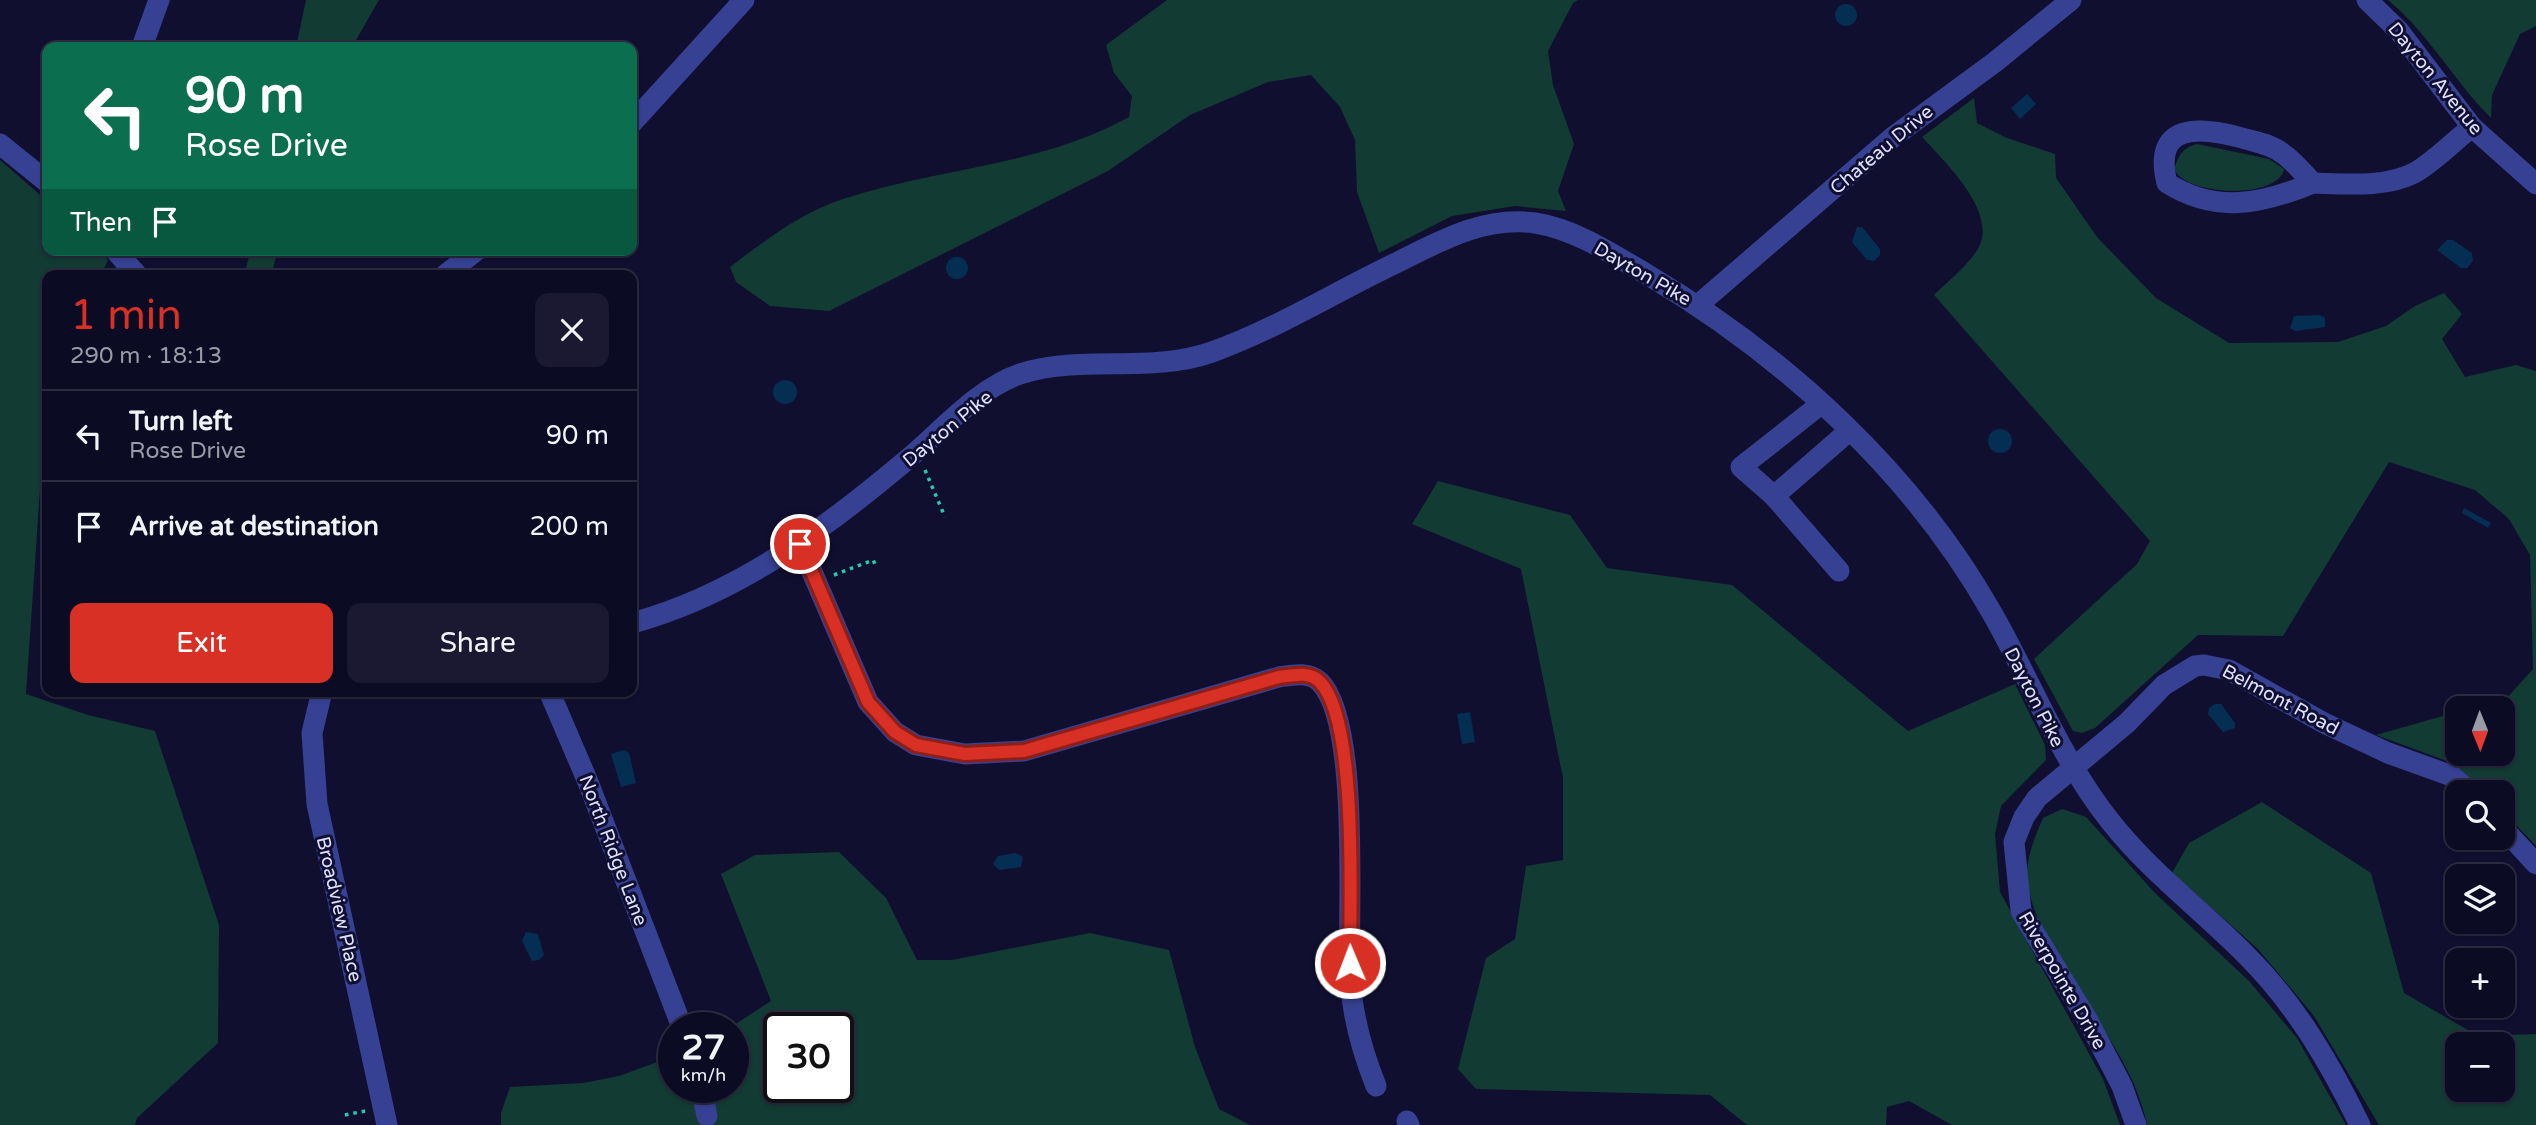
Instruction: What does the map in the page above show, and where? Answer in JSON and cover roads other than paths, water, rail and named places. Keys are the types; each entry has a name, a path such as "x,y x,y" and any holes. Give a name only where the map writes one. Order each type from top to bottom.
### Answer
{"street":[{"path":"144,42 159,0"},
{"path":"637,118 744,0"},
{"name":"Chateau Drive","path":"1698,304 1902,130 1995,62 2071,0"},
{"name":"Dayton Avenue","path":"2367,0 2399,30 2472,127 2536,184"},
{"path":"2313,183 2282,152 2270,146 2195,130 2175,137 2165,148 2161,162 2166,183 2187,196 2246,203 2270,200 2313,183 2356,185 2387,181 2416,172 2472,127"},
{"path":"0,144 42,178"},
{"name":"Dayton Pike","path":"637,622 724,588 800,544 917,452 978,399 1020,374 1069,367 1176,360 1213,351 1459,233 1486,225 1513,222 1557,228 1626,262 1698,304 1754,346 1821,404 1898,477 1947,541 1992,613 2073,769 2111,823 2160,876 2249,957 2279,991 2307,1026 2360,1125"},
{"path":"120,256 133,270"},
{"path":"451,270 469,256"},
{"path":"1821,404 1741,467 1774,496 1839,571"},
{"path":"1774,496 1849,430"},
{"path":"800,544 859,684 878,717 916,745 965,754 1024,751 1279,677 1298,674 1314,677 1322,683 1332,701 1349,793 1350,978 1361,1044 1376,1086"},
{"name":"Belmont Road","path":"2073,769 2127,723 2164,685 2195,666 2214,665 2267,689 2325,723 2388,753 2456,780"},
{"name":"Broadview Place","path":"321,697 312,733 317,804 387,1125"},
{"name":"North Ridge Lane","path":"553,697 677,1012"},
{"name":"Riverpointe Drive","path":"2073,769 2037,798 2024,817 2014,842 2021,911 2088,1021 2122,1086 2136,1125"},
{"path":"2515,841 2536,864"},
{"path":"704,1103 707,1116"}],"water":[{"path":"1846,4 1854,7 1857,15 1854,23 1846,26 1838,23 1835,15 1838,7"},
{"path":"2027,94 2036,104 2020,119 2011,108"},
{"path":"1857,227 1862,227 1880,249 1880,255 1874,261 1867,260 1852,242"},
{"path":"2447,240 2453,240 2472,253 2473,261 2467,268 2461,268 2437,250"},
{"path":"957,257 965,260 968,268 965,276 957,279 949,276 946,268 949,260"},
{"path":"2320,315 2325,318 2325,327 2295,331 2290,328 2294,316"},
{"path":"785,380 793,384 797,392 793,400 785,404 777,400 773,392 777,384"},
{"path":"2000,429 2009,432 2012,441 2009,450 2000,453 1991,450 1988,441 1991,432"},
{"path":"2464,508 2491,523 2488,528 2462,513"},
{"path":"2221,704 2235,723 2235,728 2223,732 2208,714 2209,708"},
{"path":"1470,712 1475,742 1462,744 1457,714"},
{"path":"624,750 629,753 636,783 621,787 611,754"},
{"path":"1016,853 1023,857 1021,867 999,870 993,864 998,856"},
{"path":"526,932 538,934 544,955 539,960 532,961 522,941"}]}
